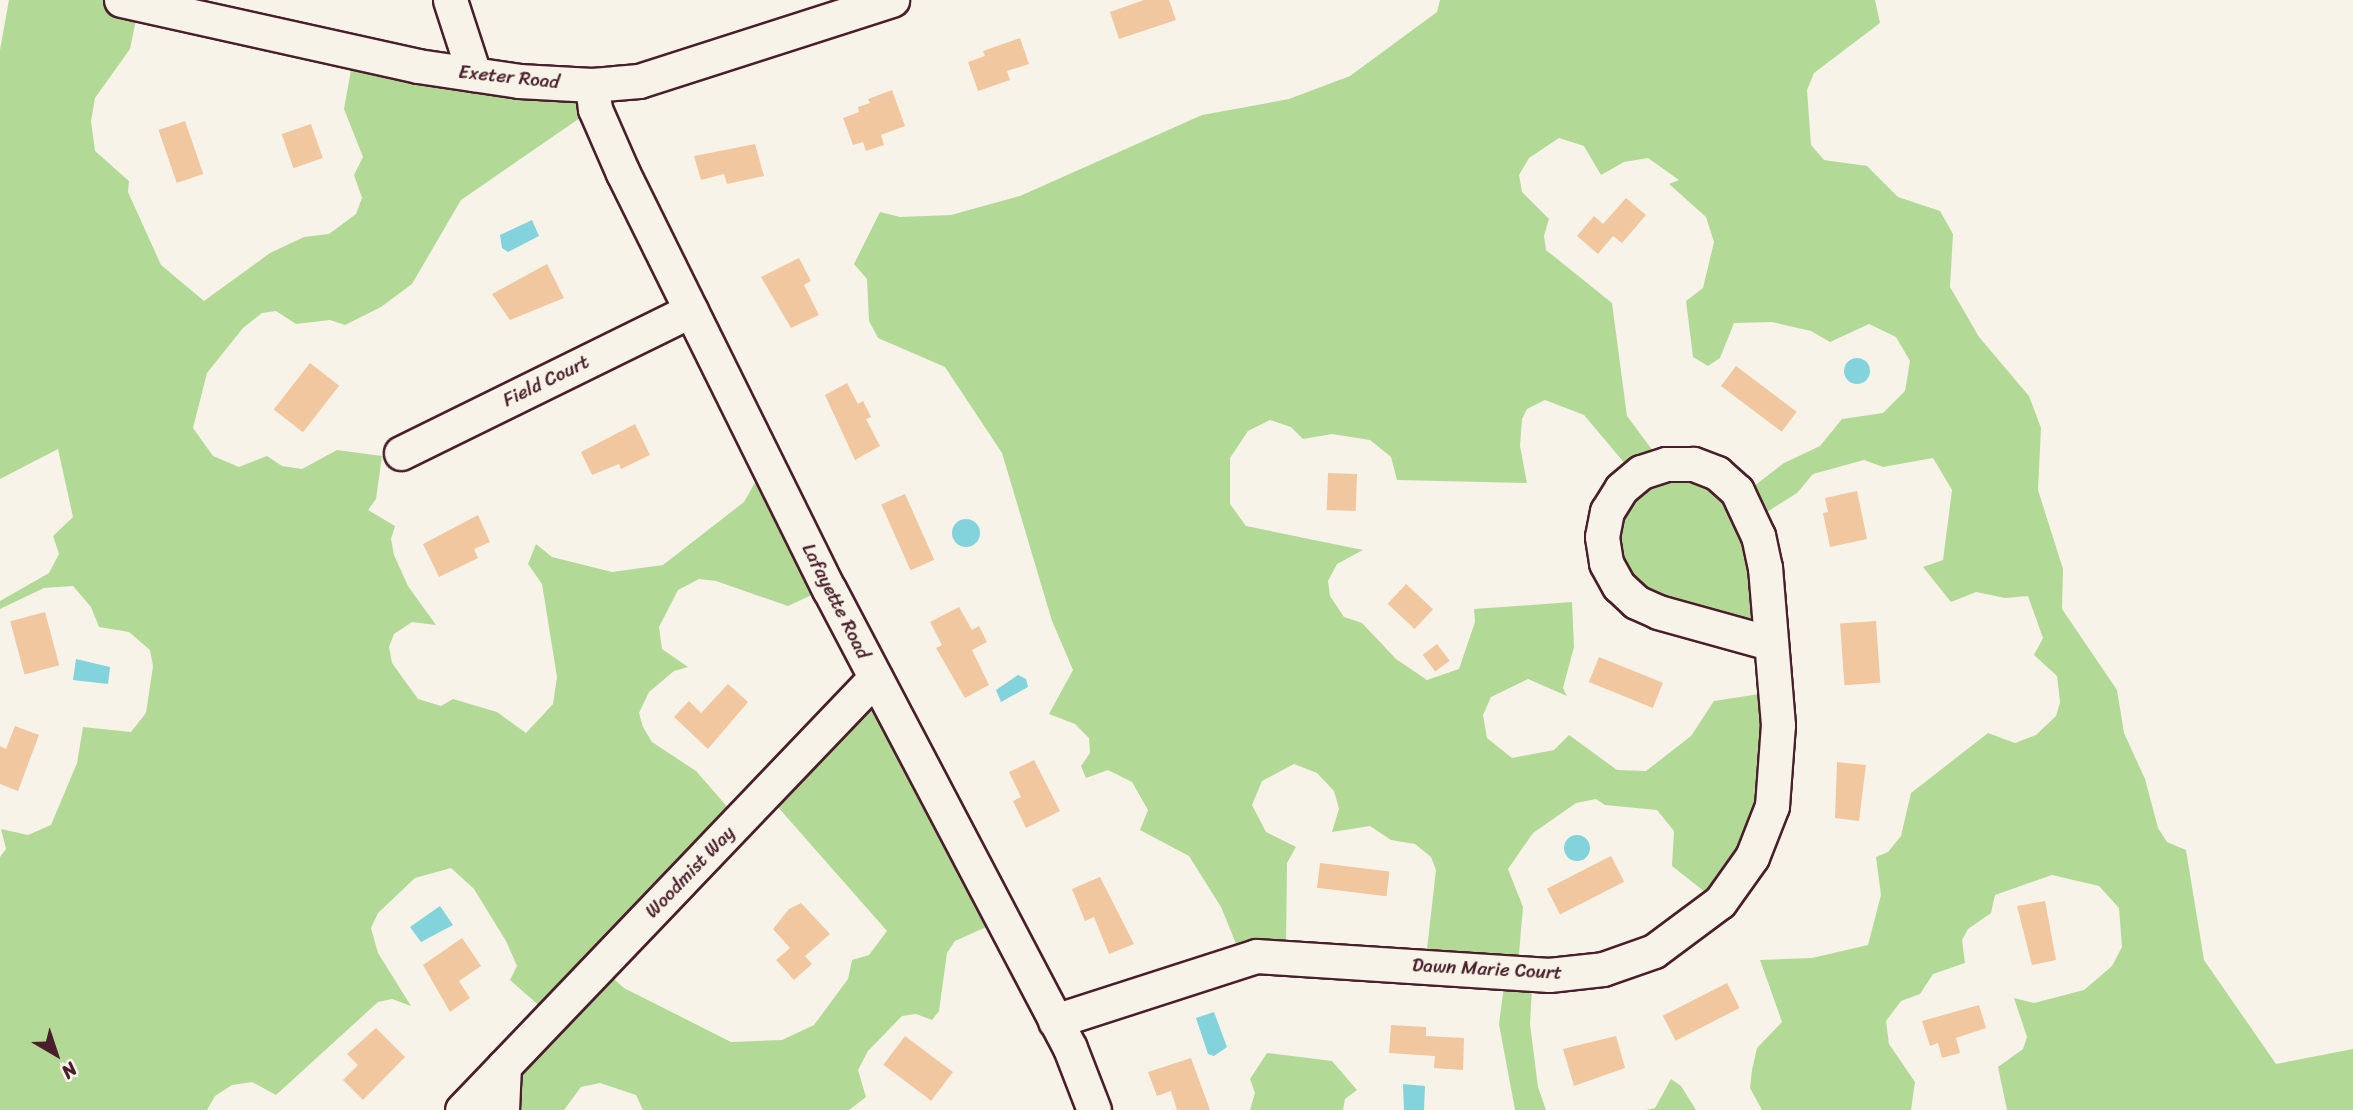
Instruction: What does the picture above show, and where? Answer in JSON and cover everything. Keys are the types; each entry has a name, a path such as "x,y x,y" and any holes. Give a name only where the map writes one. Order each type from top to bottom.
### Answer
{"street":[{"name":"Exeter Road","path":"121,0 474,74 592,85 639,81 892,0"},
{"path":"450,0 474,74"},
{"name":"Lafayette Road","path":"592,85 595,109 609,141 691,310 875,678 1055,1021 1094,1110"},
{"name":"Field Court","path":"401,453 691,310"},
{"name":"Dawn Marie Court","path":"1055,1021 1256,956 1549,975 1603,969 1654,951 1720,902 1763,832 1779,752 1770,643 1758,536 1737,491 1717,473 1693,464 1666,464 1642,472 1621,489 1607,511 1602,537 1606,563 1619,586 1636,602 1658,612 1770,643"},
{"name":"Woodmist Way","path":"462,1110 875,678"},
{"path":"502,1110 504,1066"}],"green space":[{"path":"9,0 115,0 139,5 130,49 95,98 91,121 95,151 129,181 128,192 161,265 204,301 270,253 304,237 329,234 356,214 362,198 354,175 363,157 344,109 354,53 586,84 596,107 461,200 412,284 381,307 345,325 330,320 296,324 276,311 262,313 243,328 207,373 193,428 213,456 239,467 267,456 282,466 302,469 337,450 382,456 376,499 368,510 395,526 391,539 394,555 408,586 436,625 412,622 394,634 389,647 392,663 418,699 441,706 453,699 497,712 526,733 553,704 557,677 542,584 528,564 536,544 552,557 612,572 663,565 744,502 765,465 827,588 788,606 716,581 699,579 678,590 659,627 662,649 688,667 674,671 649,692 639,713 652,742 696,771 730,810 596,963 624,988 731,1042 782,1040 814,1025 848,979 852,960 869,955 887,931 762,789 873,688 1002,920 955,941 947,953 939,1011 932,1020 916,1014 902,1016 868,1051 858,1070 866,1097 849,1110 643,1110 636,1095 600,1083 581,1087 564,1110 494,1110 544,1010 510,980 517,966 506,941 474,889 451,868 415,878 378,913 371,928 378,953 411,1006 392,999 378,1002 276,1095 252,1082 232,1085 215,1096 207,1110 0,1110 0,857 6,849 1,829 28,835 51,825 77,763 83,727 131,732 146,713 153,666 150,650 129,632 99,627 91,607 73,586 44,588 0,609 0,601 49,573 59,554 53,536 73,517 58,449 0,479 0,50"},
{"path":"1440,0 1875,0 1880,23 1814,73 1807,90 1811,145 1824,160 1867,166 1898,197 1940,211 1953,234 1950,287 1979,337 2029,396 2041,428 2038,490 2063,569 2062,609 2117,690 2124,733 2145,779 2158,828 2167,842 2186,850 2204,960 2276,1064 2353,1049 2353,1110 2007,1110 1998,1067 2023,1049 2027,1037 2014,998 2034,1003 2084,990 2112,966 2122,947 2119,908 2099,886 2052,875 1995,895 1991,913 1968,929 1962,940 1965,963 1933,974 1920,994 1901,1001 1886,1021 1889,1044 1915,1082 1911,1110 1762,1110 1750,1088 1757,1048 1782,1022 1760,960 1812,958 1868,945 1881,895 1876,857 1888,852 1901,836 1911,793 1988,733 2015,743 2036,735 2056,716 2060,702 2057,676 2034,655 2043,638 2028,596 2005,598 1976,592 1951,602 1923,567 1943,560 1952,490 1933,458 1883,467 1864,460 1813,474 1797,493 1756,519 1758,638 1663,612 1602,561 1632,472 1584,415 1545,400 1527,409 1522,419 1520,446 1527,483 1397,480 1391,457 1370,440 1332,434 1303,439 1291,427 1270,420 1248,431 1230,458 1230,504 1246,526 1363,550 1337,564 1328,581 1330,596 1344,617 1362,623 1396,659 1427,680 1459,669 1475,622 1474,609 1572,602 1574,647 1563,688 1567,696 1528,679 1491,697 1483,715 1487,738 1512,758 1554,750 1569,735 1617,770 1646,771 1691,736 1714,701 1766,693 1766,818 1710,896 1672,866 1674,831 1657,810 1605,805 1596,799 1576,803 1533,833 1508,869 1523,907 1518,965 1533,970 1530,1024 1538,1087 1546,1110 1515,1110 1499,1024 1506,970 1426,958 1436,870 1431,857 1415,844 1391,840 1370,826 1332,832 1339,809 1334,791 1317,773 1294,764 1262,781 1252,805 1266,832 1296,847 1287,863 1286,946 1237,946 1221,907 1189,856 1140,830 1148,810 1132,782 1108,770 1086,778 1081,766 1090,753 1089,738 1075,724 1049,714 1073,670 1052,621 1002,453 945,367 878,338 869,321 867,279 854,264 880,212 900,217 951,215 1020,196 1202,115 1289,99 1350,76 1437,12","holes":["1559,138 1584,146 1601,175 1624,162 1648,158 1679,180 1669,184 1706,217 1714,242 1703,288 1686,301 1693,357 1708,366 1720,358 1734,323 1772,322 1811,331 1830,342 1869,324 1896,337 1910,361 1905,391 1883,413 1842,419 1820,446 1784,463 1745,493 1656,455 1627,416 1612,303 1546,250 1544,236 1549,219 1522,192 1519,175 1529,158"]},
{"path":"1267,1053 1332,1061 1357,1090 1345,1099 1343,1110 1250,1110 1255,1093 1250,1079"},
{"path":"1671,1079 1681,1086 1696,1110 1646,1110 1655,1108"}],"water":[{"path":"532,220 539,236 508,252 502,248 500,235"},
{"path":"1857,358 1866,362 1870,371 1866,380 1857,384 1848,380 1844,371 1848,362"},
{"path":"966,519 976,523 980,533 976,543 966,547 956,543 952,533 956,523"},
{"path":"76,659 110,667 108,684 73,680"},
{"path":"1018,675 1026,679 1028,687 1001,702 996,690"},
{"path":"1577,835 1586,839 1590,848 1586,857 1577,861 1568,857 1564,848 1568,839"},
{"path":"440,906 453,925 421,942 410,927"},
{"path":"1214,1012 1227,1047 1214,1056 1208,1054 1196,1018"},
{"path":"1403,1084 1425,1086 1424,1110 1404,1110"}],"building":[{"path":"1144,0 1169,0 1176,20 1119,39 1110,12"},
{"path":"1020,38 1029,64 1007,71 1010,80 978,91 968,62 985,56 983,51"},
{"path":"892,90 905,126 881,135 884,145 866,151 863,142 853,145 843,118 859,112 858,107 870,103 868,99"},
{"path":"185,121 203,174 177,183 159,130"},
{"path":"311,124 323,158 293,168 282,134"},
{"path":"755,144 764,176 727,184 724,174 701,180 694,156"},
{"path":"1626,198 1646,215 1622,243 1613,236 1598,254 1577,236 1594,216 1603,224"},
{"path":"799,258 811,281 804,285 819,315 791,328 761,277"},
{"path":"547,264 564,298 510,320 492,294"},
{"path":"310,363 339,386 303,432 274,409"},
{"path":"1736,366 1797,412 1782,432 1721,386"},
{"path":"847,383 858,404 863,401 871,417 866,419 880,446 855,460 825,395"},
{"path":"635,424 650,455 621,469 619,464 592,475 581,452"},
{"path":"1328,473 1357,474 1356,511 1327,510"},
{"path":"1857,491 1867,539 1830,547 1823,513 1828,512 1825,498"},
{"path":"905,494 934,560 911,570 881,505"},
{"path":"478,515 490,542 474,549 478,558 439,577 423,544"},
{"path":"1406,584 1433,609 1415,629 1388,604"},
{"path":"959,607 972,630 979,626 987,642 972,650 989,685 965,698 936,648 942,645 930,622"},
{"path":"45,612 59,665 24,674 10,621"},
{"path":"1876,621 1880,683 1844,685 1840,624"},
{"path":"1437,644 1450,661 1435,672 1423,655"},
{"path":"1599,657 1663,683 1653,708 1589,682"},
{"path":"728,684 748,702 708,749 674,717 689,701 701,713"},
{"path":"15,726 39,735 18,791 0,784 0,746 6,749"},
{"path":"1034,760 1060,811 1026,828 1013,801 1021,797 1009,772"},
{"path":"1837,762 1866,765 1859,821 1835,818"},
{"path":"1611,856 1624,882 1560,915 1547,889"},
{"path":"1320,863 1389,872 1386,896 1317,888"},
{"path":"1100,877 1134,944 1109,954 1094,917 1085,921 1072,889"},
{"path":"2045,901 2056,960 2032,965 2017,906"},
{"path":"801,903 830,934 805,956 812,964 794,980 776,960 790,948 773,929 789,909"},
{"path":"462,938 481,966 459,981 470,998 450,1012 423,965"},
{"path":"1727,983 1740,1008 1676,1041 1663,1016"},
{"path":"1979,1005 1986,1028 1956,1038 1960,1053 1942,1058 1938,1043 1930,1046 1922,1021"},
{"path":"1391,1025 1426,1027 1426,1036 1464,1038 1463,1070 1434,1068 1435,1056 1389,1053"},
{"path":"376,1028 405,1057 363,1100 343,1080 358,1065 347,1054"},
{"path":"905,1036 953,1072 931,1101 883,1065"},
{"path":"1616,1036 1625,1068 1574,1086 1563,1049"},
{"path":"1191,1058 1210,1110 1177,1110 1171,1091 1157,1096 1148,1072"}]}
